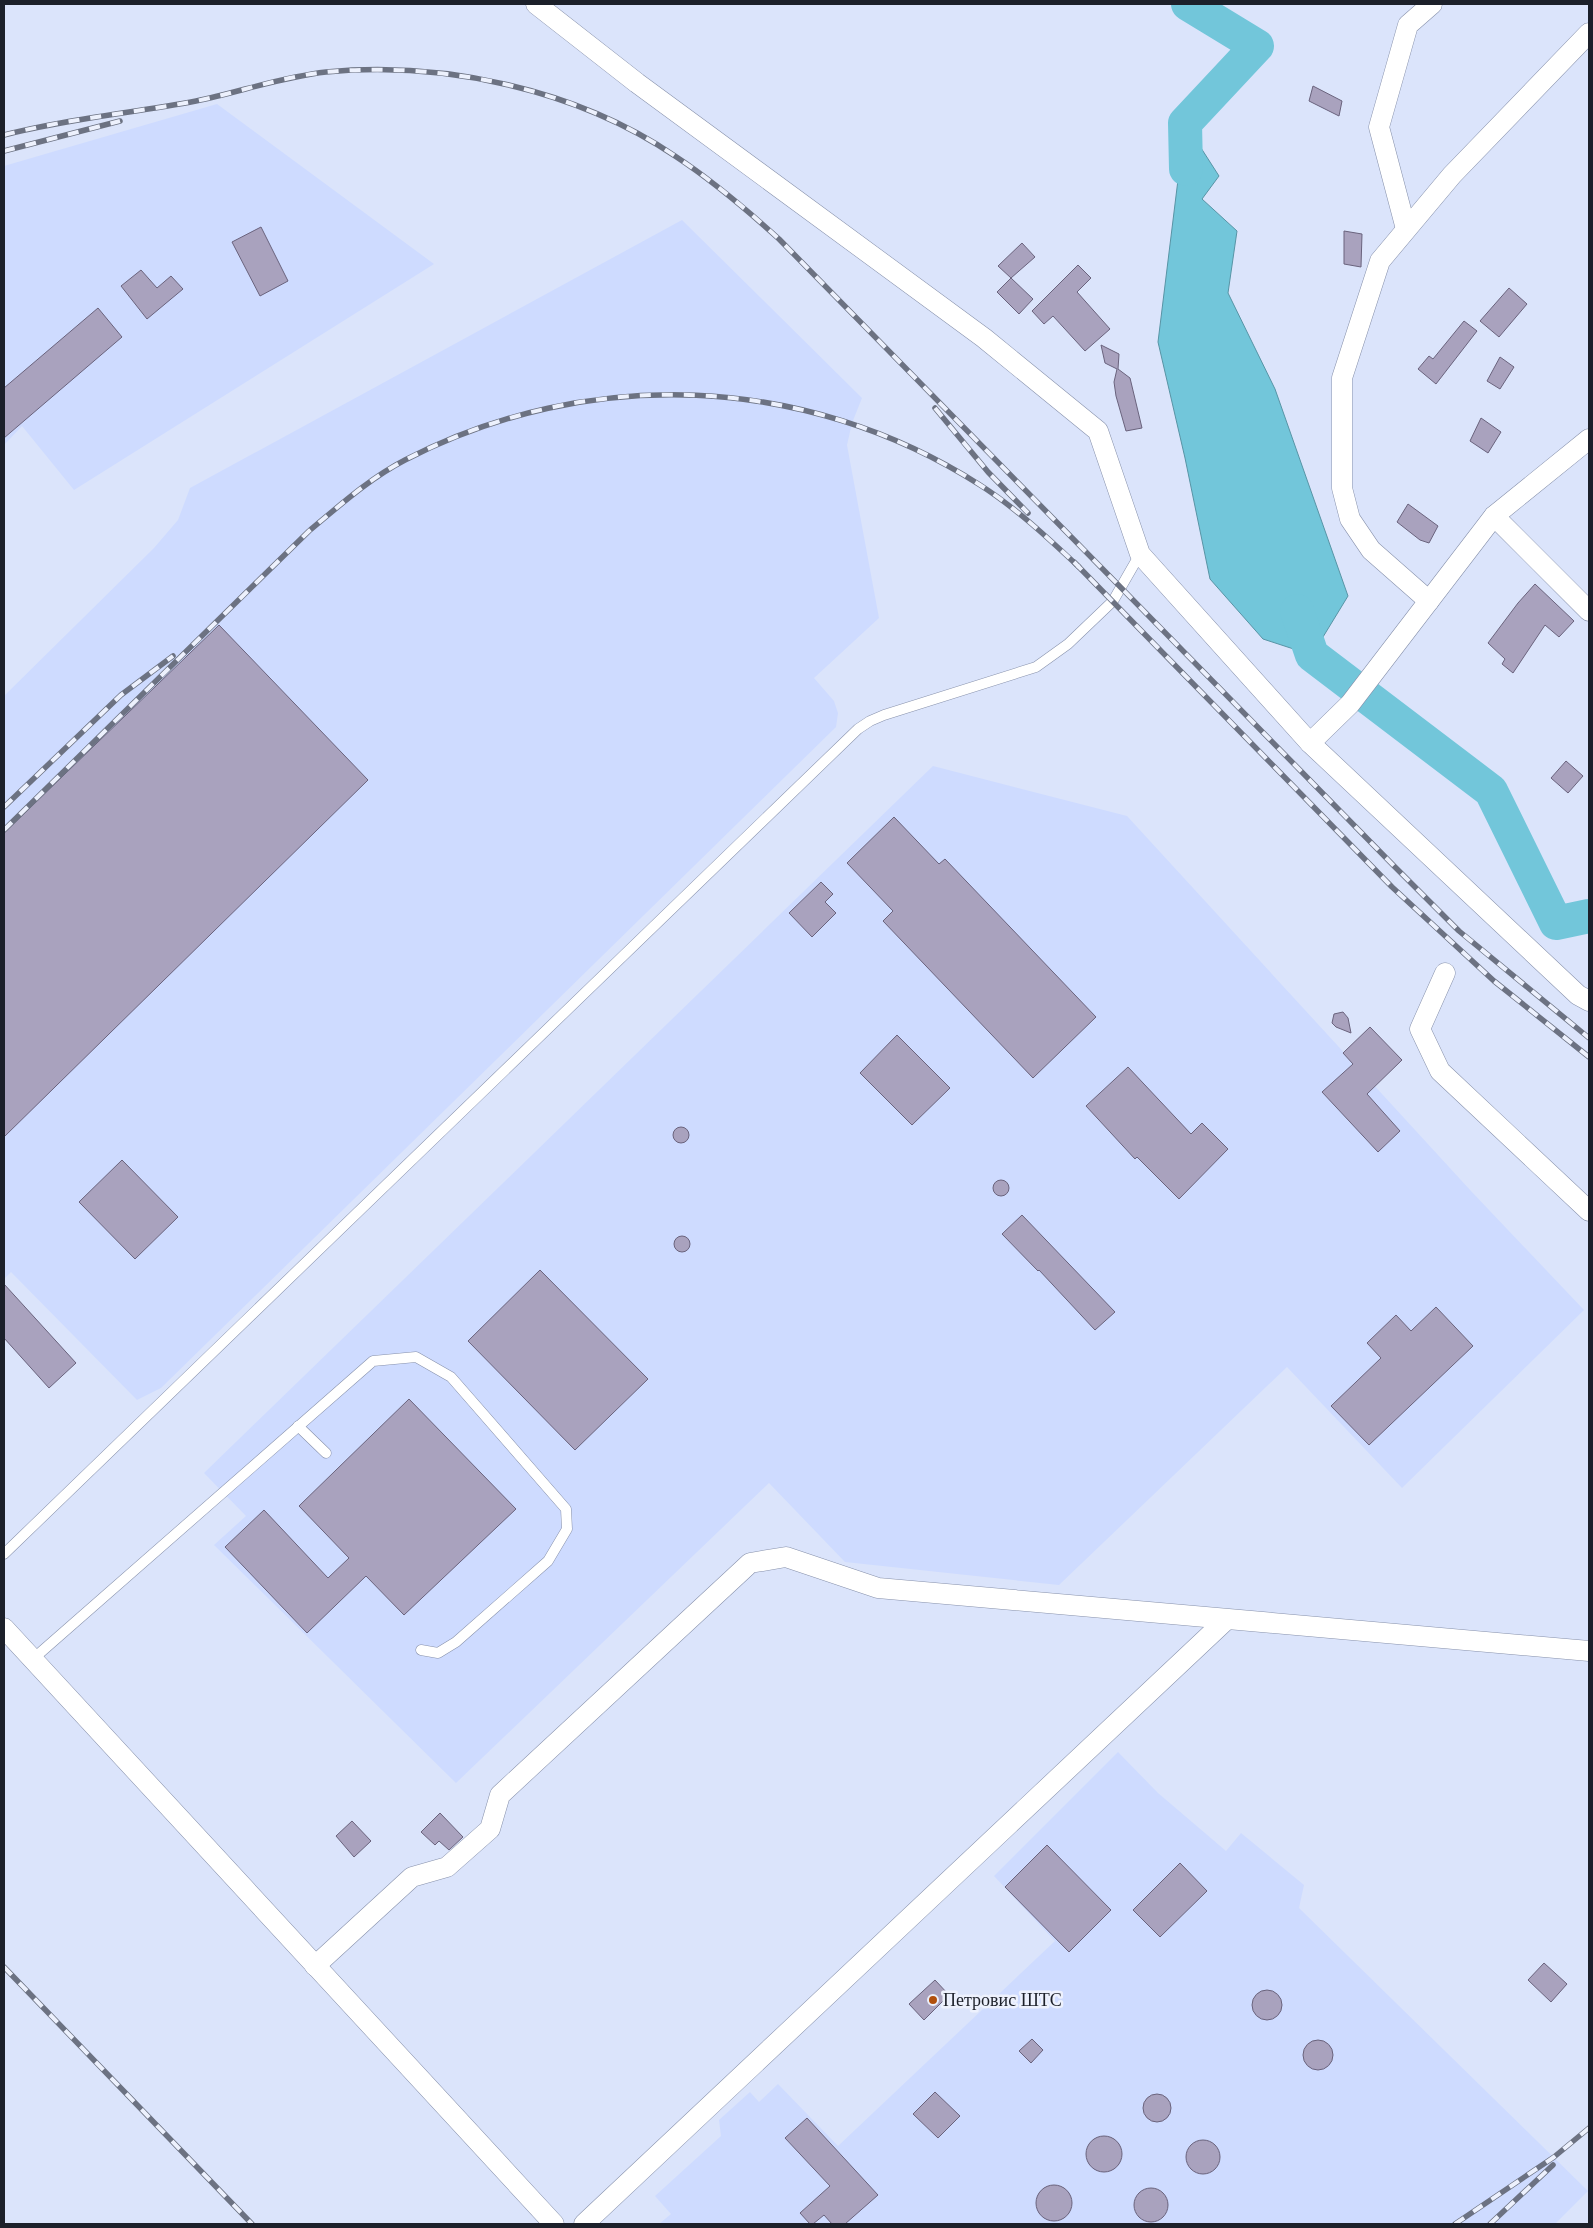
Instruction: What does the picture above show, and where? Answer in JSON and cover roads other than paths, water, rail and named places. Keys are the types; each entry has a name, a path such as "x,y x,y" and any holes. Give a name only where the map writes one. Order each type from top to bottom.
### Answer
{"street":[{"path":"536,4 636,82 984,338 1098,431 1140,554 1310,743 1578,995 1589,1001"},
{"path":"1406,229 1379,127 1408,25 1432,4"},
{"path":"1429,601 1371,550 1350,519 1342,488 1342,378 1380,261 1452,175 1589,33"},
{"path":"1310,743 1350,704 1494,516 1589,438"},
{"path":"1494,516 1589,612"},
{"path":"1445,973 1420,1029 1440,1071 1589,1211"},
{"path":"315,1966 412,1877 447,1866 490,1829 500,1795 750,1563 786,1558 878,1588 1589,1651"},
{"path":"584,2224 1226,1620"},
{"path":"4,1628 554,2224"}],"lane":[{"path":"4,1554 858,729 870,720 884,715 1036,667 1068,644 1113,601 1140,554"},
{"path":"33,1659 373,1361 416,1358 451,1377 566,1509 567,1529 548,1561 456,1642 438,1653 421,1650"},
{"path":"298,1426 326,1454"}],"waterway":[{"path":"1186,169 1185,123 1257,46 1188,4"},
{"path":"1297,611 1312,655 1491,791 1556,923 1589,916"}],"railway":[{"path":"4,135 75,120 196,101 309,74 371,70 416,71 462,76 508,85 552,97 595,113 636,133 703,175 779,239 1459,931 1589,1038"},
{"path":"4,151 120,121"},
{"path":"4,830 309,531 355,493 379,475 405,460 475,429 548,408 622,397 696,395 770,403 843,421 913,448 980,485 1019,513 1079,567"},
{"path":"935,408 988,472 1028,513"},
{"path":"1074,562 1392,887 1494,981 1589,1057"},
{"path":"4,807 121,695 173,656"},
{"path":"4,1967 252,2224"},
{"path":"1455,2224 1554,2157 1589,2128"},
{"path":"1490,2224 1553,2165"}],"place":[{"name":"Петровис ШТС","path":"933,2000"}]}
